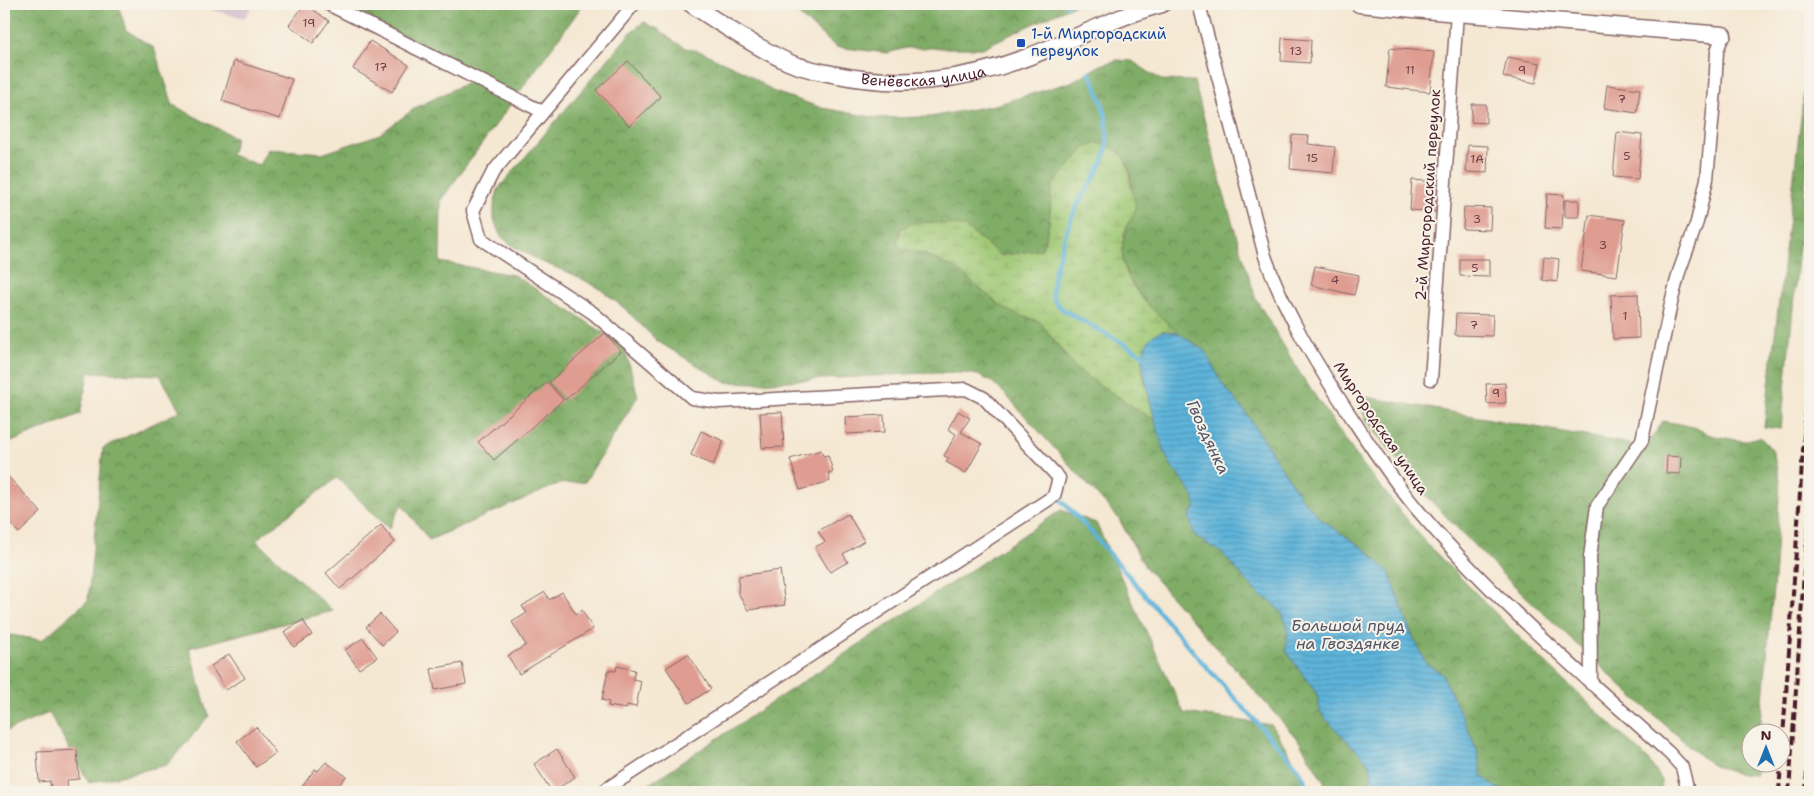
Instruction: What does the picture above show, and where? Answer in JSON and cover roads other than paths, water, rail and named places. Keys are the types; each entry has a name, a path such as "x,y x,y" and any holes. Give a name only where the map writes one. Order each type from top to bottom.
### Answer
{"street":[{"path":"328,4 543,112"},
{"path":"602,792 1054,496 1059,478 984,398 966,389 719,402 692,398 593,313 481,239 473,211 493,172 634,4"},
{"name":"Венёвская улица","path":"691,4 744,39 790,63 862,80 896,82 950,79 994,70 1027,58 1117,18 1162,4"},
{"name":"Миргородская улица","path":"1199,4 1265,256 1276,287 1295,327 1332,388 1415,507 1520,618 1669,753 1682,767 1688,792"},
{"path":"1359,4 1457,14 1723,35 1717,51 1716,85 1707,179 1697,222 1679,272 1672,299 1642,440 1597,506 1590,557 1591,684"},
{"name":"2-й Миргородский переулок","path":"1431,379 1457,14"}],"water":[{"name":"Большой пруд на Гвоздянке","path":"1162,331 1178,333 1206,352 1221,382 1244,410 1302,499 1323,521 1366,550 1389,572 1411,633 1426,663 1442,674 1454,699 1477,750 1482,776 1496,788 1512,792 1372,792 1371,769 1368,762 1320,711 1317,694 1286,651 1288,628 1282,613 1271,601 1260,596 1221,552 1195,536 1189,517 1196,507 1194,499 1167,458 1155,422 1144,373 1143,353 1146,345 1152,336"}],"waterway":[{"name":"Гвоздянка","path":"1089,72 1097,88 1107,124 1106,150 1104,159 1078,204 1070,223 1054,277 1053,297 1056,303 1065,311 1145,357"},
{"path":"1060,499 1092,533 1203,663 1298,768 1311,792"}],"railway":[{"path":"1784,724 1810,372"},
{"path":"1789,792 1804,572 1810,514"},
{"path":"1806,792 1810,710"},
{"path":"1779,792 1780,774"}],"place":[{"name":"1-й Миргородский переулок","path":"1021,43"}]}
